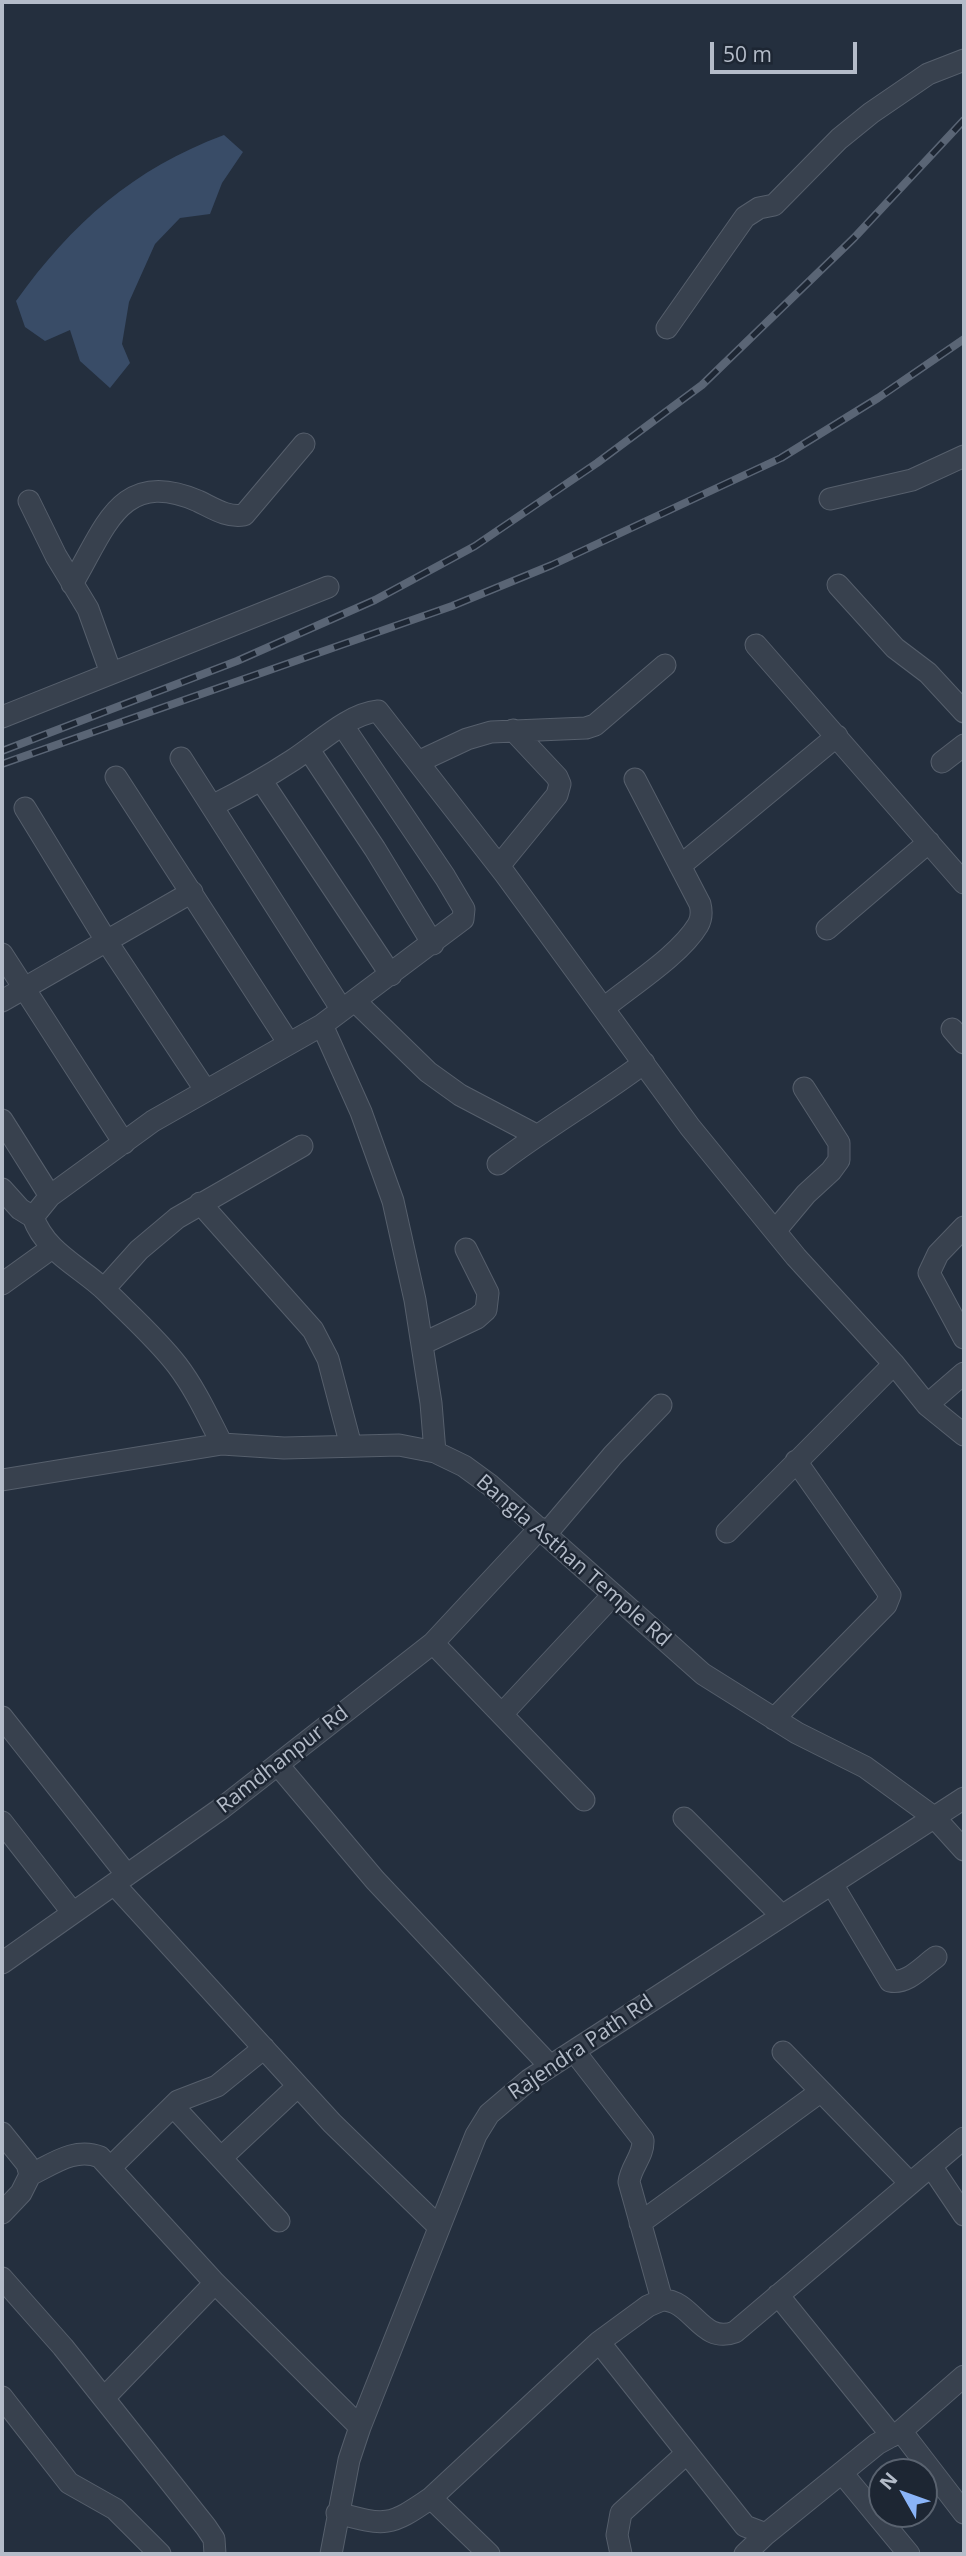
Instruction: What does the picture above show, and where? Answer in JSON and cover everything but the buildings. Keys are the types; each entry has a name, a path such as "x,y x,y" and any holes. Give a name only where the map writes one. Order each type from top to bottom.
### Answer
{"street":[{"path":"667,328 745,217 759,208 774,205 848,131 911,84 964,60"},
{"path":"72,584 114,514 133,495 152,490 167,492 229,515 244,515 304,444"},
{"path":"830,499 912,480 964,456"},
{"path":"29,501 88,609 111,673"},
{"path":"838,585 894,648 928,673 964,712"},
{"path":"2,717 328,587"},
{"path":"756,645 964,883"},
{"path":"418,762 467,739 491,732 595,725 665,665"},
{"path":"212,806 261,780 343,726 369,712 378,711 499,866 690,1127 775,1231 894,1364 927,1405 964,1435"},
{"path":"33,1217 50,1196 124,1143 288,1042 322,1025 463,919 464,909 343,726"},
{"path":"499,866 557,795 560,785 557,777 513,730"},
{"path":"680,866 837,736"},
{"path":"942,762 964,745"},
{"path":"309,750 375,849 433,944"},
{"path":"181,758 348,1005 428,1072 460,1095 536,1135"},
{"path":"116,777 288,1042"},
{"path":"604,1008 674,951 698,925 702,914 700,904 635,779"},
{"path":"261,780 391,975"},
{"path":"24,808 107,942 206,1091"},
{"path":"827,929 929,842"},
{"path":"2,1001 192,892"},
{"path":"2,954 124,1143"},
{"path":"322,1025 361,1112 393,1201 422,1344 435,1452"},
{"path":"498,1164 553,1122 581,1109 644,1063"},
{"path":"775,1231 831,1171 841,1152 839,1143 804,1088"},
{"path":"2,1120 50,1196"},
{"path":"104,1289 139,1250 200,1203 302,1146"},
{"path":"2,1189 20,1209 33,1217 39,1234 52,1248 104,1289 176,1363 197,1395 222,1444"},
{"path":"200,1203 313,1330 328,1359 351,1446"},
{"path":"964,1227 938,1254 929,1273 964,1338"},
{"path":"2,1284 52,1248"},
{"path":"422,1344 477,1318 486,1310 488,1293 466,1249"},
{"path":"727,1532 894,1364"},
{"path":"927,1405 964,1373"},
{"name":"Ramdhanpur Rd","path":"2,1963 278,1765 433,1643 661,1405"},
{"name":"Bangla Asthan Temple Rd","path":"2,1480 222,1444 284,1448 399,1445 435,1452 481,1479 703,1674 774,1719 865,1767 934,1818 964,1850"},
{"path":"774,1719 886,1605 890,1595 796,1461"},
{"path":"502,1714 612,1596"},
{"path":"433,1643 583,1800"},
{"path":"2,1717 121,1880 264,2048 298,2086 439,2227"},
{"path":"278,1765 375,1880 550,2066"},
{"name":"Rajendra Path Rd","path":"331,2554 349,2460 360,2427 476,2135 489,2114 510,2094 550,2066 964,1798"},
{"path":"684,1818 782,1916"},
{"path":"2,1822 73,1913"},
{"path":"832,1884 890,1981 898,1983 936,1957"},
{"path":"111,2167 173,2106 217,2086 264,2048"},
{"path":"573,2051 643,2140 644,2149 630,2172 629,2182 662,2300"},
{"path":"783,2052 910,2183"},
{"path":"222,2157 298,2086"},
{"path":"640,2223 820,2092"},
{"path":"173,2106 279,2221"},
{"path":"337,2513 377,2524 391,2522 431,2498 599,2342 625,2322 662,2300 681,2306 711,2334 723,2336 735,2332 964,2138"},
{"path":"4,2141 27,2164 30,2175"},
{"path":"2,2213 21,2193 30,2175 73,2154 90,2153 111,2167 215,2283 360,2427"},
{"path":"930,2166 964,2215"},
{"path":"2,2278 104,2398 206,2527 214,2539 215,2554"},
{"path":"104,2398 215,2283"},
{"path":"778,2295 964,2513"},
{"path":"599,2342 746,2526 766,2534"},
{"path":"745,2554 766,2534 896,2433 964,2376"},
{"path":"2,2397 69,2483 115,2509 160,2554"},
{"path":"621,2554 617,2535 621,2513 687,2453"},
{"path":"842,2473 909,2554"},
{"path":"431,2498 489,2554"}],"water":[{"path":"224,135 243,152 222,183 210,214 180,218 155,244 129,302 122,344 130,363 110,388 80,361 70,330 45,341 25,327 16,301 59,247 107,202 161,164"}],"railway":[{"path":"2,751 237,661 375,600 475,546 597,463 702,385 854,238 964,120"},
{"path":"2,764 452,606 552,565 781,458 878,398 964,339"}]}
